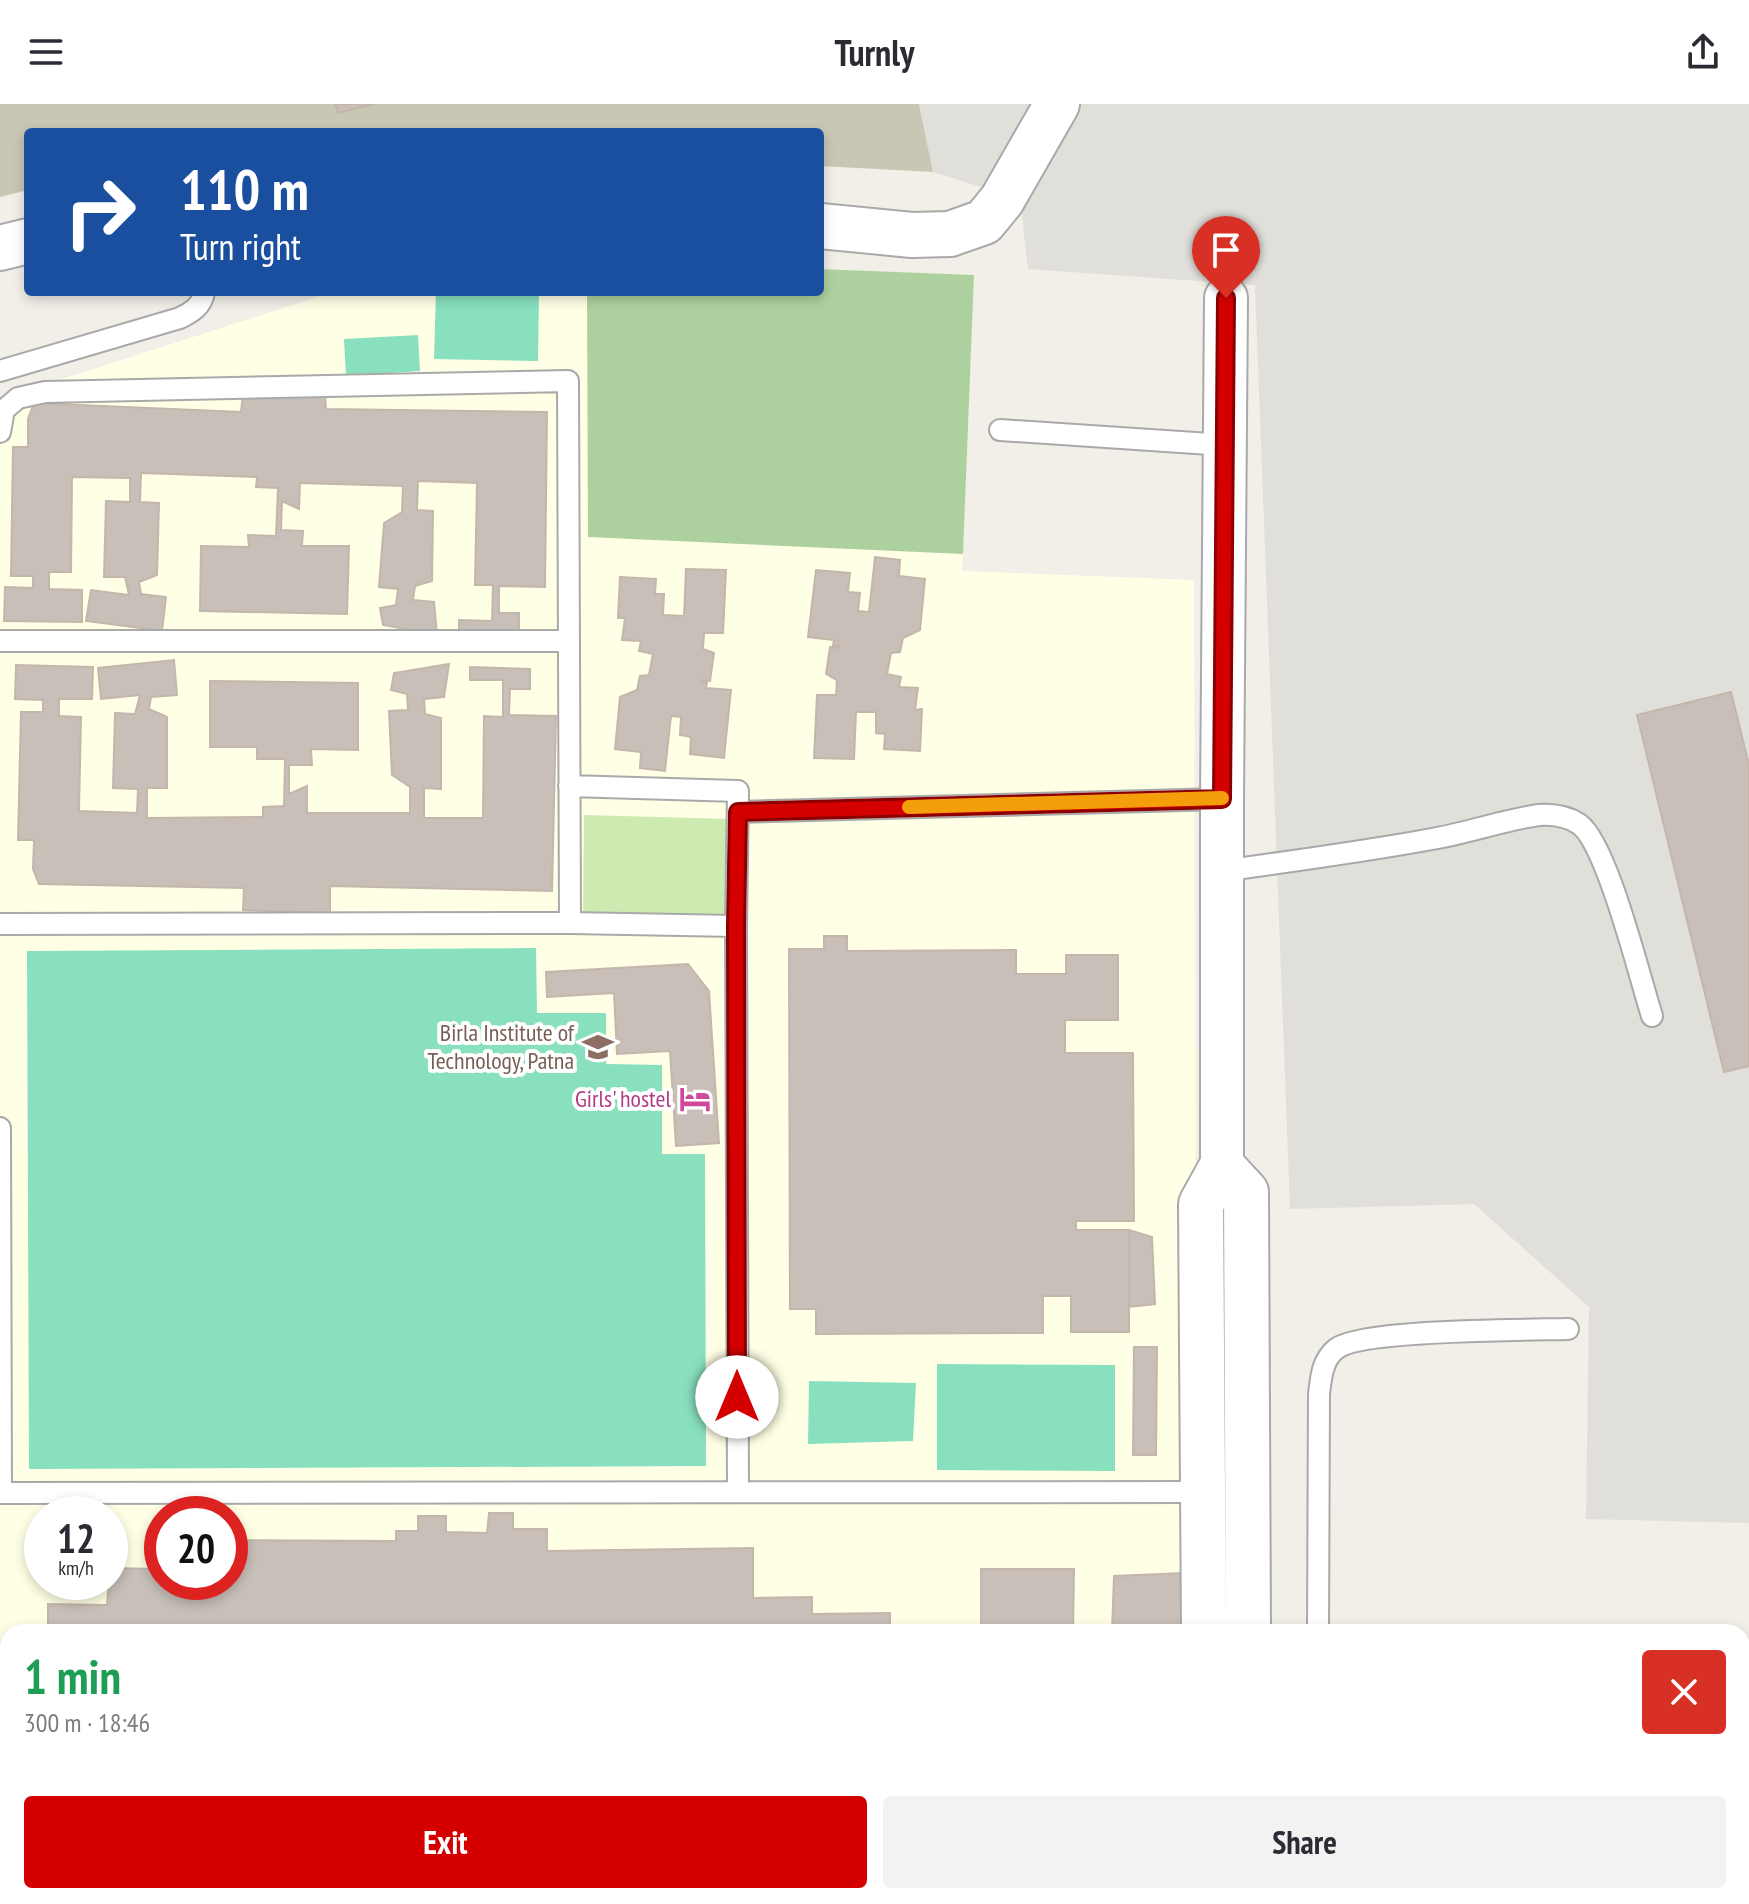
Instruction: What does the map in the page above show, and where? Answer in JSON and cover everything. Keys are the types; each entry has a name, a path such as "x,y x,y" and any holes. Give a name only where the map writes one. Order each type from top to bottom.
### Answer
{"street":[{"path":"824,226 925,235 950,234 984,222 1002,200 1057,104"},
{"path":"0,248 24,242"},
{"path":"1204,1624 1201,1204 1222,1166 1226,298"},
{"path":"1222,1166 1246,1192 1248,1624"}],"lane":[{"path":"0,371 180,318 195,310 203,296"},
{"path":"0,432 4,410 18,398 45,392 568,381 570,923"},
{"path":"1000,430 1225,445"},
{"path":"0,641 569,641"},
{"path":"569,786 738,791 738,1491"},
{"path":"738,812 1222,799"},
{"path":"1222,871 1393,846 1539,815 1560,815 1581,825 1596,845 1617,899 1652,1016"},
{"path":"0,924 570,923 736,926"},
{"path":"0,1128 0,1493 1248,1492"},
{"path":"1318,1624 1319,1394 1323,1366 1336,1348 1360,1339 1568,1329"}],"shaded area":[{"path":"0,104 919,104 933,172 824,166 824,128 24,128 24,191 0,197"},
{"path":"919,104 1749,104 1749,1523 1586,1519 1589,1307 1474,1204 1290,1209 1255,285 1028,269 1020,199 933,172"},
{"name":"Birla Institute of Technology, Patna","path":"824,269 974,275 962,571 1194,580 1197,1624 0,1624 0,399 321,296 824,296"}],"green space":[{"path":"824,269 974,275 963,554 588,537 587,296 824,296"},
{"path":"436,296 539,296 538,361 434,359"},
{"path":"418,335 420,371 346,376 344,339"},
{"path":"584,815 732,819 731,921 583,918"},
{"path":"536,948 537,1013 606,1013 606,1064 662,1065 662,1154 705,1154 706,1466 29,1469 27,951"},
{"path":"937,1364 1115,1365 1115,1471 937,1470"},
{"path":"809,1381 916,1383 913,1441 808,1444"}],"building":[{"path":"335,104 375,104 338,113"},
{"path":"243,393 325,394 326,409 547,412 545,587 499,586 499,613 519,613 519,633 459,633 459,620 492,621 493,585 475,585 477,483 418,481 417,510 433,511 432,581 415,586 413,600 434,602 437,635 383,625 380,608 396,605 398,589 379,587 384,523 402,512 403,486 300,483 299,509 282,501 281,530 303,531 302,546 349,546 347,614 200,611 201,546 249,547 248,535 276,536 278,488 256,487 257,477 141,473 140,502 159,503 157,575 139,582 141,594 166,597 162,631 86,621 91,590 129,595 125,577 104,577 106,501 130,502 130,478 72,477 71,572 49,572 49,589 82,590 82,622 4,621 5,587 33,588 33,576 11,576 13,447 28,447 28,419 34,403 241,412"},
{"path":"875,557 900,560 899,576 925,579 920,630 903,638 900,652 891,653 887,674 901,677 899,687 918,688 915,710 922,709 920,751 884,749 885,734 876,733 876,712 856,712 854,759 814,758 817,695 836,695 837,680 826,674 830,647 839,648 833,646 834,640 808,637 816,570 850,573 848,592 860,593 858,611 869,612"},
{"path":"686,569 726,570 723,633 704,633 703,649 714,653 710,681 700,682 707,682 706,688 731,690 724,758 690,754 691,737 680,735 681,717 671,716 665,771 640,768 641,752 615,749 620,697 637,690 640,676 649,675 653,654 639,651 641,641 622,640 625,618 618,618 620,577 656,579 655,594 664,594 663,615 684,616"},
{"path":"174,660 177,695 151,697 149,709 167,717 167,788 147,788 147,818 263,817 263,807 284,806 285,759 257,759 257,747 210,747 210,681 358,683 358,750 311,749 312,765 289,765 289,794 307,786 307,813 410,813 410,787 392,775 389,711 408,710 407,694 391,690 394,673 449,664 444,697 424,699 425,714 441,718 441,789 424,788 424,818 483,818 484,716 503,717 503,680 470,680 470,667 530,669 530,689 510,689 509,715 556,716 552,891 330,886 330,913 243,910 244,888 39,884 33,869 34,840 18,840 21,712 43,712 43,700 15,699 16,665 93,667 92,699 59,699 59,716 81,717 79,811 137,813 138,789 113,788 115,713 135,714 140,695 101,699 98,668"},
{"path":"1731,692 1749,765 1749,1066 1724,1072 1637,715"},
{"path":"824,936 847,936 847,951 1016,950 1016,974 1066,974 1066,955 1118,955 1118,1020 1065,1020 1065,1053 1133,1053 1134,1221 1076,1221 1076,1230 1129,1230 1129,1332 1071,1332 1071,1296 1043,1296 1043,1333 816,1334 816,1309 790,1309 789,949 824,949"},
{"name":"Girls' hostel","path":"688,964 709,991 719,1143 676,1146 670,1051 617,1054 614,993 547,997 546,972"},
{"path":"1129,1230 1152,1237 1155,1304 1129,1307"},
{"path":"1134,1347 1157,1347 1156,1455 1133,1455"},
{"path":"489,1513 513,1513 513,1529 547,1529 547,1551 753,1548 753,1598 812,1597 812,1614 890,1613 890,1624 48,1624 48,1604 107,1605 107,1600 128,1600 128,1568 144,1569 144,1600 248,1600 248,1540 396,1541 396,1531 418,1531 418,1516 446,1516 446,1532 487,1533"},
{"path":"981,1569 1074,1569 1073,1624 981,1624"},
{"path":"1184,1573 1183,1624 1112,1624 1114,1576"}],"slow traffic":[{"path":"909,807 1222,798"}],"place":[{"name":"Birla Institute of Technology, Patna","path":"598,1047"},
{"name":"Girls' hostel","path":"695,1099"}],"route":[{"path":"737,1397 738,812 1222,799 1226,298"}]}
